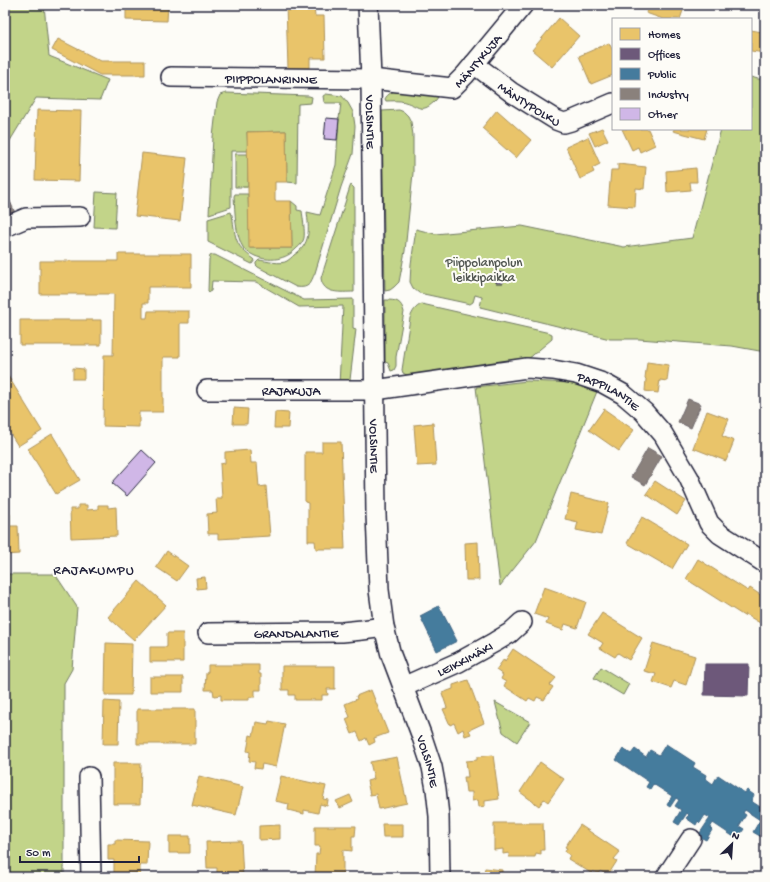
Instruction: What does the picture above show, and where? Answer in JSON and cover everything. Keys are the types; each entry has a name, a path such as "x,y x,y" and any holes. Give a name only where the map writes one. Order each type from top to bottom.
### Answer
{"street":[{"name":"VOLSINTIE","path":"368,5 371,79 378,583 384,627 391,655 432,767 436,789 438,816 440,877"},
{"name":"MÄNTYKUJA","path":"371,79 452,88 465,75 523,5"},
{"name":"MÄNTYPOLKU","path":"474,64 511,92 556,120 564,122 571,121 612,103"},
{"name":"PIIPPOLANRINNE","path":"171,77 371,79"},
{"path":"5,228 26,218 80,217"},
{"name":"PAPPILANTIE","path":"375,390 527,368 576,374 603,383 623,394 644,412 663,434 689,478 709,522 720,534 765,563"},
{"name":"RAJAKUJA","path":"207,390 375,390"},
{"name":"LEIKKIMÄKI","path":"403,687 459,662 510,633 522,622"},
{"name":"GRANDALANTIE","path":"208,633 342,632 384,627"},
{"path":"88,777 91,877"},
{"path":"666,877 691,839"}],"green space":[{"path":"5,5 44,5 49,56 108,80 100,100 36,98 5,149"},
{"name":"Piippolanpolun leikkipaikka","path":"752,77 765,79 765,352 732,346 639,339 610,339 480,307 482,297 475,295 473,302 470,304 419,293 413,288 410,282 416,229 435,234 522,226 624,247 692,238 721,130 752,130"},
{"path":"399,89 438,94 438,97 430,106 426,108 420,108 403,101 386,101 385,99 387,96"},
{"path":"226,93 312,97 311,103 298,104 297,183 287,182 286,131 247,132 248,151 231,151 231,207 209,214 213,137 217,102 220,95"},
{"path":"326,94 342,96 353,112 355,126 353,154 341,187 315,273 307,286 296,287 258,267 256,263 259,260 277,263 284,262 300,251 308,236 307,212 320,215 336,165 341,103 324,102 323,96"},
{"path":"399,110 408,116 411,122 413,135 413,173 405,251 399,282 390,290 385,291 382,111"},
{"path":"235,154 248,154 248,187 235,187"},
{"path":"351,185 354,188 354,292 338,292 329,290 325,287 321,278"},
{"path":"96,192 117,193 115,228 94,227"},
{"path":"235,194 248,194 250,248 292,248 291,201 297,206 297,210 302,211 304,239 301,244 293,252 277,259 260,258 246,251 241,244 237,230"},
{"path":"231,212 238,242 242,249 255,260 252,264 208,242 208,219"},
{"path":"215,255 304,300 353,299 353,328 356,329 350,380 339,385 343,306 299,307 256,282 212,281 211,291 209,292 209,260 210,256"},
{"path":"385,300 393,300 400,303 404,312 396,357 396,366 394,370 391,371 388,363 385,362"},
{"path":"422,304 550,333 552,334 552,339 527,360 410,377 403,373 402,370 410,318 414,310"},
{"path":"527,381 572,383 598,389 536,541 500,586 476,387"},
{"path":"5,574 55,574 77,607 72,669 64,683 64,877 5,877"},
{"path":"601,667 629,684 623,695 594,678"},
{"path":"495,702 530,722 517,742 503,732"}],"building: Homes":[{"path":"126,5 168,5 167,21 126,20"},
{"path":"286,5 323,5 323,8 314,8 315,16 324,16 325,58 310,58 310,68 288,68"},
{"path":"604,5 615,5 612,10"},
{"path":"649,5 685,5 680,18 660,18 646,13"},
{"path":"559,18 579,36 552,67 532,50"},
{"path":"763,26 765,26 765,53 752,51 752,30 762,32"},
{"path":"58,39 101,61 145,61 145,75 100,75 52,50"},
{"path":"609,43 612,49 612,75 591,84 579,56"},
{"path":"37,110 81,111 79,181 35,180"},
{"path":"497,110 531,140 516,158 482,128"},
{"path":"602,128 608,140 595,146 589,133"},
{"path":"622,130 648,130 655,145 640,152 638,147 632,150"},
{"path":"674,130 707,130 704,139"},
{"path":"286,131 287,182 275,182 275,201 291,201 292,248 249,248 247,132"},
{"path":"588,137 600,164 592,168 594,172 580,179 566,147"},
{"path":"142,153 187,158 180,221 135,216"},
{"path":"618,164 646,167 644,189 636,188 635,207 608,205 611,170 618,170"},
{"path":"696,168 697,182 690,182 691,190 667,192 666,171"},
{"path":"118,254 191,254 191,287 148,287 148,303 143,303 143,318 147,318 148,311 189,311 189,323 180,323 180,357 163,357 163,412 139,412 139,427 103,426 104,355 113,355 114,294 40,294 40,261 118,261"},
{"path":"20,320 101,320 101,345 20,345"},
{"path":"647,362 669,365 667,381 660,380 658,393 645,391"},
{"path":"73,368 84,369 84,379 73,379"},
{"path":"8,376 42,431 18,446 5,425 5,377"},
{"path":"234,408 248,409 247,424 233,424"},
{"path":"604,409 634,430 619,451 589,430"},
{"path":"707,411 729,419 722,436 734,441 726,461 693,448"},
{"path":"275,412 289,413 288,428 274,428"},
{"path":"433,423 436,465 417,466 414,425"},
{"path":"52,434 80,480 56,494 28,449"},
{"path":"322,442 341,442 345,549 316,549 315,541 308,541 308,503 305,502 305,452 322,452"},
{"path":"250,450 251,463 257,463 259,487 266,486 270,536 218,539 218,534 208,534 207,514 217,513 216,498 222,498 220,464 225,463 225,452"},
{"path":"655,481 686,501 677,515 646,494"},
{"path":"571,494 609,503 601,535 576,530 578,522 565,519"},
{"path":"78,505 87,505 87,510 98,509 98,505 108,505 108,508 116,507 117,536 71,538 70,509 78,509"},
{"path":"5,514 10,514 10,526 18,526 19,554 5,555"},
{"path":"642,517 687,544 672,569 627,543"},
{"path":"478,542 479,580 466,580 465,543"},
{"path":"167,551 188,566 177,581 156,567"},
{"path":"698,559 748,591 750,588 765,598 765,626 745,614 744,616 686,579"},
{"path":"205,577 206,588 197,589 196,578"},
{"path":"139,581 166,605 134,640 108,617"},
{"path":"544,587 586,602 577,628 565,624 563,630 546,624 548,619 534,614"},
{"path":"602,613 642,638 629,660 618,653 615,657 600,648 603,643 588,634"},
{"path":"167,633 183,633 183,662 150,662 150,647 167,647"},
{"path":"106,643 132,644 131,695 105,695"},
{"path":"653,643 695,656 686,685 674,681 671,688 653,682 656,674 644,671"},
{"path":"513,649 556,678 550,685 553,687 544,700 537,697 535,701 529,698 527,701 504,686 506,682 501,679 503,675 496,670 504,659 505,661"},
{"path":"208,665 259,665 259,674 261,674 261,690 255,690 255,697 249,697 249,700 221,700 221,695 214,696 213,690 205,690"},
{"path":"282,666 335,666 335,689 327,689 328,695 322,695 322,700 295,700 295,695 289,695 289,690 282,690"},
{"path":"150,677 183,677 183,692 150,692"},
{"path":"468,680 484,723 469,730 471,734 465,736 463,729 458,732 454,723 450,725 443,709 447,708 442,693 453,689 453,685"},
{"path":"371,690 388,733 374,738 375,742 369,745 366,738 361,741 357,732 352,734 346,719 350,717 345,704 357,699 356,696"},
{"path":"104,701 119,702 118,744 103,744"},
{"path":"137,709 195,709 195,744 137,744"},
{"path":"269,721 285,724 276,767 262,764 261,769 254,768 255,762 249,761 250,752 247,751 250,735 253,736 256,722 268,724"},
{"path":"493,755 499,799 485,801 485,806 479,807 478,800 472,801 472,792 466,792 464,777 468,777 466,761 477,760 477,757"},
{"path":"397,757 407,803 379,809 376,794 370,795 367,781 374,779 370,762"},
{"path":"540,762 564,779 548,802 544,799 539,806 520,792"},
{"path":"113,763 141,763 140,804 113,804"},
{"path":"199,776 243,787 236,815 192,805"},
{"path":"281,776 326,786 323,799 328,800 327,806 320,804 318,813 304,810 304,814 288,810 289,804 275,801"},
{"path":"350,795 353,802 340,808 336,801"},
{"path":"494,823 543,823 544,850 541,850 541,854 536,853 535,857 509,857 509,853 503,854 503,849 494,850"},
{"path":"382,824 403,824 403,837 383,837"},
{"path":"280,825 280,839 259,840 259,826"},
{"path":"580,825 620,852 614,859 617,861 608,875 600,871 598,874 593,871 591,873 568,859 570,855 565,852 567,848 565,847"},
{"path":"315,826 356,826 355,836 352,836 352,851 343,850 343,876 315,876 316,854 319,854 320,846 315,846"},
{"path":"169,836 190,836 190,853 169,853"},
{"path":"115,840 148,841 147,865 140,865 140,877 114,877 114,860 108,860 108,844 115,844"},
{"path":"241,841 243,877 217,877 217,868 207,868 206,842"},
{"path":"485,868 502,870 502,877 474,877 474,872 484,872"},
{"path":"380,874 403,874 404,877 380,877"}],"building: Offices":[{"path":"705,664 749,664 748,696 704,695"}],"building: Public":[{"path":"439,606 457,641 437,651 420,616"},
{"path":"666,744 695,763 693,767 706,775 705,778 713,784 718,775 745,793 747,790 754,795 751,801 765,810 765,839 753,832 760,820 745,810 743,813 746,815 739,826 744,829 737,839 713,823 710,828 712,830 706,840 698,836 710,818 705,815 700,823 698,821 696,825 686,818 689,815 687,813 679,825 674,822 681,810 675,806 679,800 676,798 670,807 667,805 672,796 653,784 650,789 646,787 649,782 616,760 623,749 631,754 635,749 646,757 650,750 659,755"}],"building: Industry":[{"path":"9,199 16,215 5,220 5,201"},
{"path":"688,399 701,404 691,428 678,422"},
{"path":"648,448 662,456 645,485 631,477"}],"building: Other":[{"path":"326,118 339,119 337,140 324,139"},
{"path":"497,272 504,273 503,283 496,283"},
{"path":"142,450 156,463 127,496 112,483"}],"district":[{"name":"RAJAKUMPU","path":"94,569"}]}
